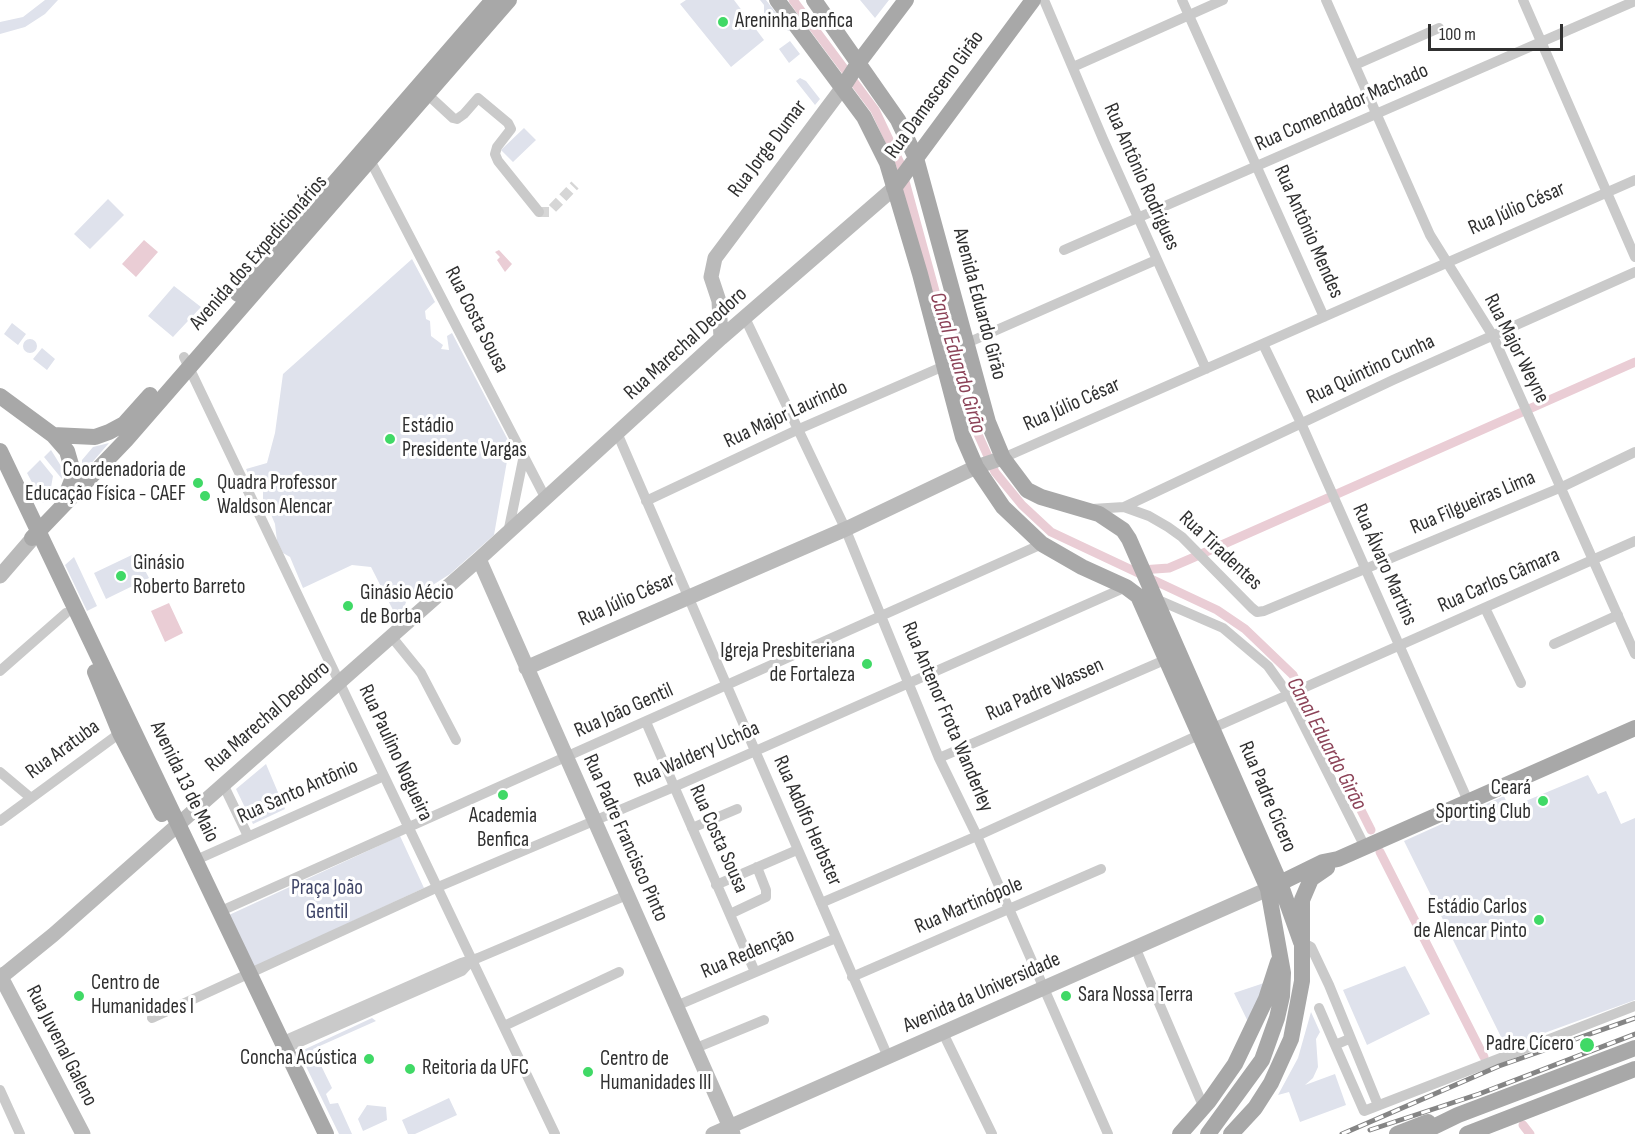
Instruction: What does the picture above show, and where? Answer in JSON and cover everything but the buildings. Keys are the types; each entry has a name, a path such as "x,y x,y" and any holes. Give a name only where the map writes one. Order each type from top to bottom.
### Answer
{"main road":[{"name":"Avenida dos Expedicionários","path":"35,535 58,512 187,362 493,0"},
{"name":"Avenida dos Expedicionários","path":"53,435 95,437 124,424 187,362 370,160 509,0"},
{"name":"Avenida Eduardo Girão","path":"777,0 898,120 920,274 963,437 978,466 1003,507 1042,544 1082,567 1126,587"},
{"name":"Avenida Eduardo Girão","path":"814,0 851,75 864,117 887,163 905,173 967,343 1000,459 1032,494 1086,509 1104,517 1123,530 1143,568"},
{"name":"Rua Jorge Dumar","path":"851,75 906,0"},
{"name":"Rua Damasceno Girão","path":"905,173 1033,0"},
{"path":"0,396 53,435 67,451 74,475 58,512"},
{"name":"Avenida 13 de Maio","path":"0,451 66,613 120,733 196,860 221,911 246,976 283,1045 326,1134"},
{"name":"Avenida 13 de Maio","path":"0,473 35,535 246,976 316,1134"},
{"name":"Rua Padre Cícero","path":"1143,568 1207,731 1274,886 1301,942"},
{"name":"Rua Padre Cícero","path":"1126,587 1138,596 1167,658 1207,731"},
{"path":"1242,1134 1250,1123 1255,1108 1285,1054 1300,1001 1302,900 1311,879 1338,859 1635,728"},
{"path":"1274,886 1323,862 1338,859"},
{"name":"Rua Padre Cícero","path":"1208,1134 1262,1060 1282,996 1283,973 1274,886"},
{"path":"1180,1134 1209,1101 1235,1064 1266,999 1280,958"},
{"path":"1419,1134 1458,1115 1635,1048"},
{"path":"1467,1134 1635,1069"},
{"path":"1231,1134 1255,1108"},
{"path":"1397,1134 1432,1120 1458,1115"}],"street":[{"name":"Rua Antônio Rodrigues","path":"1044,0 1138,219 1206,369"},
{"name":"Rua Antônio Mendes","path":"1182,0 1324,316"},
{"path":"1073,67 1223,0"},
{"name":"Rua Major Weyne","path":"1326,0 1430,235 1493,336 1635,654"},
{"path":"1523,0 1635,257"},
{"name":"Rua Comendador Machado","path":"1064,250 1635,1"},
{"path":"1355,65 1439,28"},
{"name":"Rua Jorge Dumar","path":"721,338 719,301 711,277 715,258 851,75"},
{"path":"427,94 453,118 457,119 464,114 478,98 508,123 511,129 497,147 495,154 498,161 539,212"},
{"name":"Rua Costa Sousa","path":"370,160 546,499"},
{"name":"Rua Marechal Deodoro","path":"0,977 53,935 508,534 905,173"},
{"name":"Rua Júlio César","path":"526,668 845,528 978,466 1000,459 1635,180"},
{"path":"967,343 1156,260"},
{"name":"Rua Quintino Cunha","path":"1124,507 1301,423 1635,272"},
{"path":"719,301 733,315 746,318"},
{"name":"Rua Antenor Frota Wanderley","path":"746,318 845,528 939,758 977,836 1108,1134"},
{"name":"Rua Álvaro Martins","path":"1263,344 1301,423 1468,801"},
{"name":"Rua Paulino Nogueira","path":"187,362 555,1134"},
{"name":"Rua Major Laurindo","path":"646,501 799,429 944,366"},
{"name":"Rua Adolfo Herbster","path":"618,435 888,1057"},
{"name":"Rua Filgueiras Lima","path":"1257,612 1264,612 1562,487 1635,452"},
{"path":"508,534 524,455"},
{"name":"Rua Tiradentes","path":"1086,509 1124,507 1149,516 1168,527 1195,550 1257,612"},
{"path":"0,576 35,535"},
{"name":"Rua Carlos Câmara","path":"822,903 1635,542"},
{"name":"Rua João Gentil","path":"221,911 1042,544"},
{"name":"Rua Padre Francisco Pinto","path":"479,559 732,1130"},
{"name":"Rua Waldery Uchôa","path":"152,1018 438,887 595,822 1126,587"},
{"path":"1154,594 1222,628 1259,657 1290,694 1365,847"},
{"path":"1485,608 1521,682"},
{"path":"0,671 66,613"},
{"path":"1554,644 1618,615"},
{"path":"392,636 421,674 456,740"},
{"name":"Rua Padre Wassen","path":"939,758 1167,658"},
{"name":"Rua Costa Sousa","path":"646,722 755,972"},
{"name":"Rua Aratuba","path":"0,821 120,733"},
{"path":"0,772 31,798"},
{"name":"Rua Santo Antônio","path":"196,860 384,776"},
{"path":"223,784 248,836"},
{"path":"692,828 737,808"},
{"path":"716,885 797,850"},
{"path":"729,914 766,897 766,890 757,867"},
{"name":"Rua Martinópole","path":"852,977 1101,869"},
{"name":"Avenida da Universidade","path":"713,1134 732,1130 888,1057 1274,886"},
{"path":"283,1045 464,970 473,960 627,895"},
{"name":"Rua Redenção","path":"676,1006 836,938"},
{"name":"Rua Padre Cícero","path":"1301,942 1311,947 1329,985 1349,1039 1378,1105"},
{"path":"1135,947 1201,1101"},
{"path":"504,1026 619,972"},
{"name":"Rua Juvenal Galeno","path":"0,977 83,1134"},
{"path":"1319,1008 1364,1111 1635,1006"},
{"path":"696,1048 764,1020"},
{"path":"943,1033 992,1134"},
{"path":"1335,1045 1349,1039"},
{"path":"0,1090 20,1134"}],"green space":[{"path":"45,0 58,0 45,14 25,27 0,34 0,22 23,17"},
{"name":"Areninha Benfica","path":"686,0 734,0 764,40 731,67 680,4"},
{"path":"760,0 766,0 790,31 773,26 764,15 764,5"},
{"path":"860,0 889,0 875,18"},
{"path":"790,41 800,54 789,63 779,49"},
{"path":"800,78 806,81 820,99 815,105 796,81"},
{"path":"524,128 536,140 513,162 501,150"},
{"path":"108,199 124,215 90,249 74,234"},
{"name":"Estádio Presidente Vargas","path":"412,259 435,302 425,311 426,319 430,321 431,336 443,345 441,349 449,350 447,336 452,333 510,444 494,535 450,574 425,590 414,592 407,599 404,608 394,612 371,567 352,565 303,588 290,557 283,553 277,541 275,524 267,505 263,503 263,490 251,479 246,469 267,463 275,433 283,374"},
{"path":"174,286 201,307 173,337 148,316"},
{"path":"12,323 26,334 18,345 4,334"},
{"path":"30,339 35,341 37,346 35,351 30,353 25,351 23,346 25,341"},
{"path":"42,348 55,359 47,370 33,359"},
{"path":"109,443 82,474 82,460 93,447"},
{"path":"51,450 61,466 62,479 44,457"},
{"path":"40,460 53,476 50,493 43,503 27,473"},
{"name":"Ginásio Roberto Barreto","path":"136,553 149,578 106,599 94,573"},
{"path":"74,557 97,606 87,611 65,565"},
{"path":"266,764 285,809 253,824 236,789"},
{"name":"Estádio Carlos de Alencar Pinto","path":"1588,775 1598,794 1606,791 1621,824 1635,818 1635,1000 1506,1047 1404,841 1504,796 1509,808"},
{"name":"Praça João Gentil","path":"400,836 424,888 254,967 229,915"},
{"path":"1405,966 1430,1014 1367,1045 1343,990"},
{"path":"1267,982 1251,1028 1234,993"},
{"path":"1311,1012 1320,1032 1316,1039 1318,1067 1313,1078 1305,1085 1335,1074 1346,1105 1300,1122 1289,1092 1278,1095 1298,1058"},
{"path":"372,1018 376,1021 313,1049 332,1088 326,1094 330,1104 338,1103 352,1134 339,1134 299,1052"},
{"path":"449,1098 457,1115 415,1134 408,1134 402,1120"},
{"path":"367,1105 386,1107 387,1120 363,1131 358,1119"}],"shaded area":[{"path":"144,240 158,252 136,277 122,264"},
{"path":"499,250 512,264 505,272 497,260 500,257 495,252"},
{"path":"169,603 183,633 165,642 151,611"}],"waterway":[{"name":"Canal Eduardo Girão","path":"793,0 875,110 900,163 968,412 995,472 1022,505 1051,532 1217,610 1245,629 1293,675 1371,830"},
{"path":"1141,570 1169,568 1635,362"},
{"name":"Canal Eduardo Girão","path":"1380,852 1484,1057"},
{"name":"Canal Eduardo Girão","path":"1523,1125 1530,1134"}],"tunnel":[{"path":"539,212 549,212 575,185"}],"railway":[{"path":"1342,1134 1499,1066 1635,1018"},
{"path":"1370,1130 1479,1094 1635,1034"}],"place":[{"name":"Areninha Benfica","path":"723,22"},
{"name":"Estádio Presidente Vargas","path":"390,439"},
{"name":"Coordenadoria de Educação Física - CAEF","path":"198,483"},
{"name":"Quadra Professor Waldson Alencar","path":"205,496"},
{"name":"Ginásio Roberto Barreto","path":"121,576"},
{"name":"Ginásio Aécio de Borba","path":"348,606"},
{"name":"Igreja Presbiteriana de Fortaleza","path":"867,664"},
{"name":"Academia Benfica","path":"503,795"},
{"name":"Ceará Sporting Club","path":"1543,801"},
{"name":"Estádio Carlos de Alencar Pinto","path":"1539,920"},
{"name":"Centro de Humanidades I","path":"79,996"},
{"name":"Sara Nossa Terra","path":"1066,996"},
{"name":"Padre Cícero","path":"1587,1045"},
{"name":"Concha Acústica","path":"369,1059"},
{"name":"Reitoria da UFC","path":"410,1069"},
{"name":"Centro de Humanidades III","path":"588,1072"}]}
